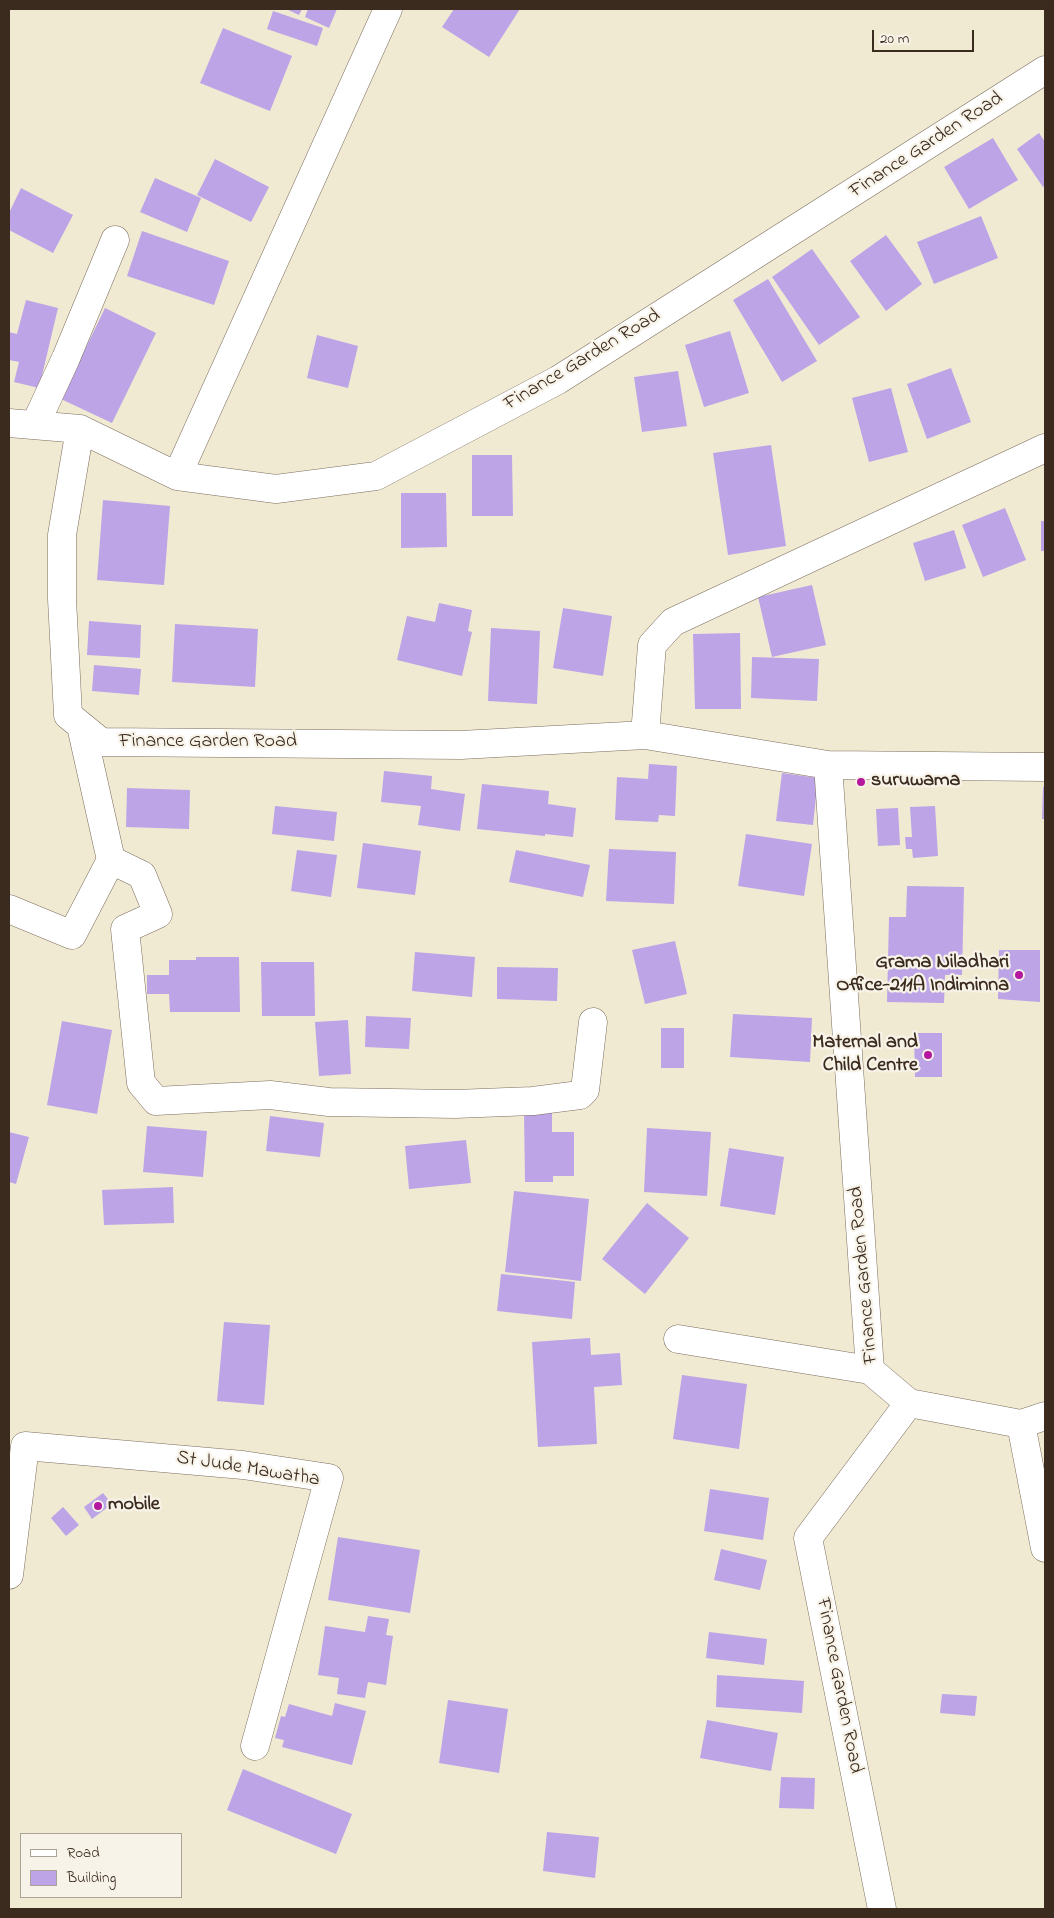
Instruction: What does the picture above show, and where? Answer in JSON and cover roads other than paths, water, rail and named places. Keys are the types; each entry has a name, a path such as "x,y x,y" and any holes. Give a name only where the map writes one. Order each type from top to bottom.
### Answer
{"street":[{"path":"177,476 388,9"},
{"name":"Finance Garden Road","path":"22,424 80,428 177,476 276,489 376,476 558,380 1045,70"},
{"path":"22,424 66,358 115,240"},
{"name":"Finance Garden Road","path":"80,428 62,535 68,715 101,742 461,744 645,735 828,765 1045,767"},
{"path":"645,735 652,645 673,622 1045,448"},
{"path":"9,909 72,935 111,860 81,726"},
{"name":"Finance Garden Road","path":"828,765 870,1370 909,1403 808,1538 882,1909"},
{"path":"111,860 142,875 158,914 125,929 141,1083 156,1101 270,1095 330,1102 455,1104 533,1101 580,1095 585,1090 593,1022"},
{"path":"678,1338 870,1370"},
{"path":"909,1403 1033,1420 1045,1548"},
{"name":"St Jude Mawatha","path":"9,1575 25,1446 243,1465 329,1478 255,1746"}],"place":[{"name":"suruwama","path":"861,782"},
{"name":"Grama Niladhari Office-211A Indiminna","path":"1019,975"},
{"name":"Maternal and Child Centre","path":"928,1055"},
{"name":"mobile","path":"98,1506"}]}
